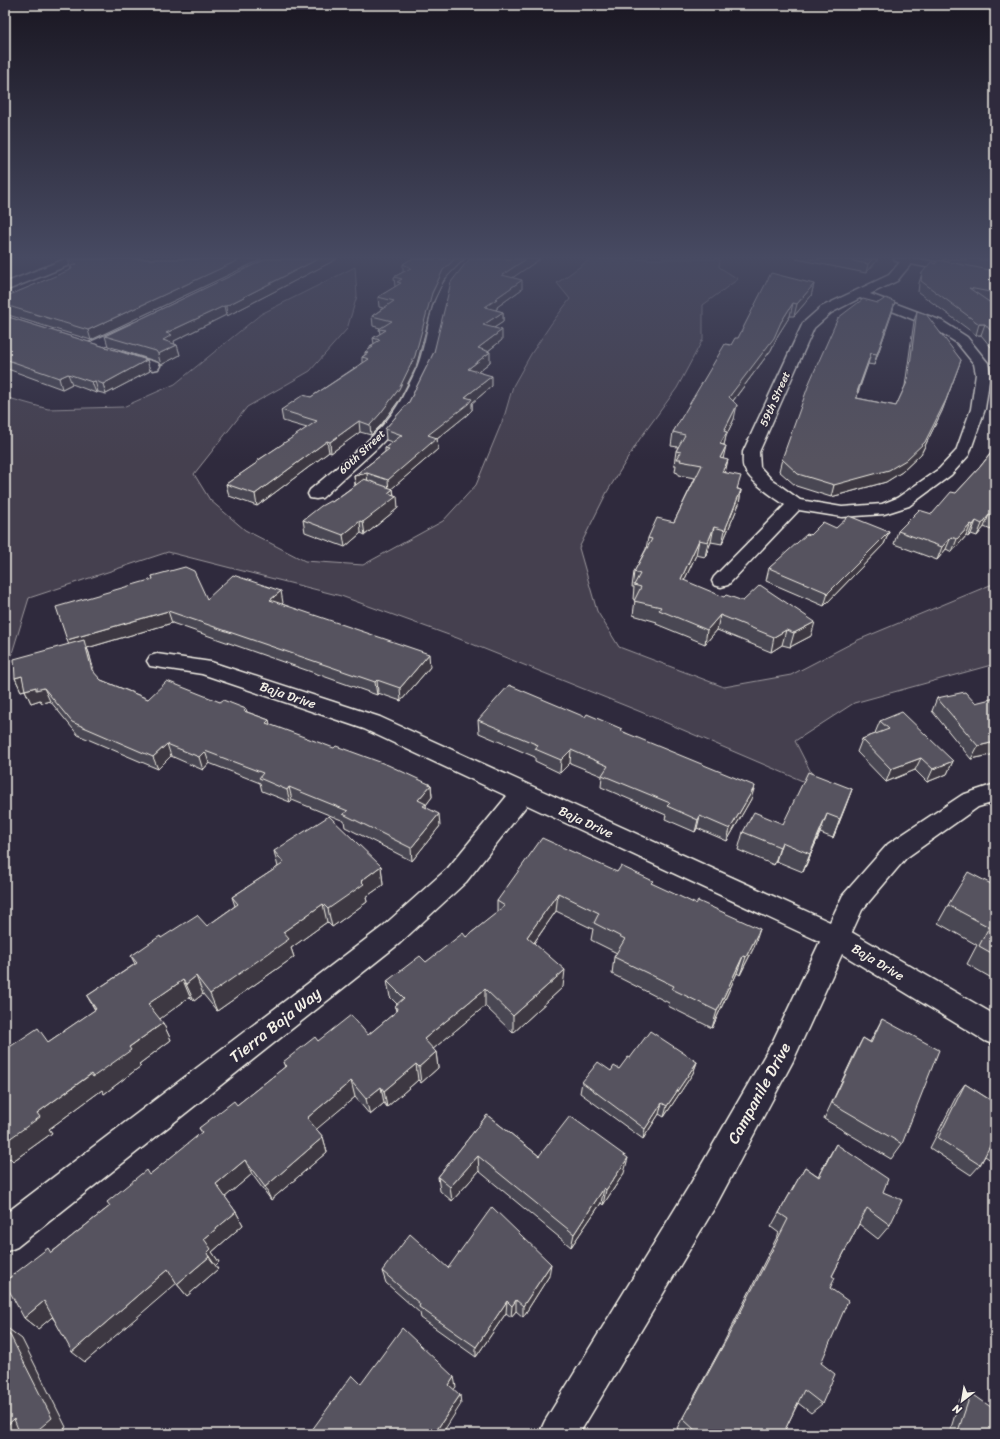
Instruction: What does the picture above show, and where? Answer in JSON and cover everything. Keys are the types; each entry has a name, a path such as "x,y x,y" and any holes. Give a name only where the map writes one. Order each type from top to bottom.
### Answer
{"street":[{"path":"91,347 134,326"},
{"name":"60th Street","path":"316,494 381,435 401,412 428,359 435,326"},
{"name":"59th Street","path":"795,504 765,483 752,468 751,452 808,326"},
{"path":"721,581 795,504 842,512 884,509 903,502 945,472 963,452 984,411 983,374 981,363 962,340 940,326"},
{"path":"77,342 153,366"},
{"name":"Baja Drive","path":"157,661 204,667 372,723 836,937 995,1031"},
{"name":"Tierra Baja Way","path":"5,1235 391,935 457,875 523,793"},
{"name":"Campanile Drive","path":"558,1434 707,1188 783,1051 852,903 897,851 970,801 995,793"}],"shaded area":[{"path":"246,326 348,326 310,371 247,407 194,474 210,500 245,530 305,561 363,565 443,521 476,485 504,417 513,386 531,354 550,326 703,326 703,339 677,388 639,440 607,492 579,548 597,611 619,647 724,687 791,675 858,640 995,583 995,664 854,703 795,741 819,788 641,712 457,638 341,596 168,552 29,598 5,676 5,397 48,409 123,407 175,384"}],"building":[{"path":"5,326 38,326 147,360 103,384 68,374 59,378 5,359"},
{"path":"75,326 96,326 88,330"},
{"path":"126,326 181,326 166,333 172,335 163,340 177,345 158,354 156,351 105,336"},
{"path":"384,326 423,326 415,356 399,389 370,425 359,421 330,442 327,441 255,494 226,484 258,462 257,461 317,421 281,410 303,395 311,397 369,359 362,357 368,353 365,352 373,347 370,346 380,340 373,338 386,330 379,329"},
{"path":"440,326 487,326 502,330 478,348 490,352 468,369 492,376 465,397 472,399 468,404 428,435 437,438 388,480 367,473 354,476 389,449 385,448 402,435 385,429 409,402 434,352"},
{"path":"744,326 779,326 774,338 729,397 737,405 724,431 727,432 720,444 726,446 720,458 728,460 722,472 741,476 737,489 741,490 725,530 714,527 708,542 699,540 681,579 724,597 726,595 743,601 760,585 815,622 794,633 786,630 774,637 720,615 707,630 659,610 661,607 634,601 641,587 634,585 640,574 634,572 652,539 648,538 657,518 674,522 702,465 680,461 681,459 677,459 681,452 676,451 685,435 673,432 725,344 731,345 735,338 738,338"},
{"path":"834,326 887,326 877,354 871,353 856,398 896,406 908,380 915,326 935,326 961,360 946,400 925,442 906,460 889,470 834,485 798,474 782,459 810,381"},
{"path":"987,326 995,326 995,336"},
{"path":"995,448 995,517 989,515 982,524 976,521 973,525 971,524 957,539 951,537 942,547 898,531 919,510 932,514 951,492 956,493"},
{"path":"364,479 393,489 388,493 397,496 363,522 360,521 343,535 303,520 321,506 330,501 332,502"},
{"path":"849,516 889,532 828,593 769,568 807,534 810,535 823,522 836,528"},
{"path":"185,567 194,571 207,599 233,575 281,591 270,600 429,654 400,688 377,680 375,682 168,611 67,640 56,607 153,579 152,576"},
{"path":"84,640 92,670 101,680 148,699 167,681 220,702 223,700 246,709 244,711 269,720 266,723 334,748 336,746 388,765 431,785 418,800 426,804 423,806 439,814 411,848 343,814 348,811 289,787 287,790 259,778 263,773 205,751 199,757 167,744 153,757 72,722 44,688 36,690 36,687 25,690 22,676 15,678 14,659"},
{"path":"509,685 585,717 587,714 622,729 621,731 755,786 730,829 700,816 698,820 667,806 670,803 602,775 608,766 571,750 561,760 535,749 538,745 478,720"},
{"path":"965,692 975,703 995,698 995,742 978,746 937,698"},
{"path":"902,712 953,761 933,769 921,758 891,769 862,739 889,729 880,721"},
{"path":"808,772 852,789 840,819 827,814 810,854 782,842 780,847 743,832 754,812 783,824"},
{"path":"329,816 381,866 361,881 364,884 328,909 323,904 283,932 289,939 210,994 196,976 186,984 183,980 148,1004 163,1023 129,1047 131,1050 93,1077 91,1074 37,1113 40,1117 5,1142 5,1050 38,1028 48,1042 96,1009 87,996 137,963 131,956 160,936 161,938 197,915 207,926 238,904 232,897 284,863 274,851"},
{"path":"542,838 617,872 621,866 653,881 651,883 696,904 698,901 760,929 746,957 743,956 717,1011 672,989 674,986 614,957 625,939 594,923 599,913 558,893 527,937 565,970 513,1016 485,989 424,1039 436,1052 419,1067 416,1064 384,1091 381,1087 366,1099 351,1081 307,1118 323,1137 265,1187 245,1160 216,1184 236,1212 204,1239 211,1249 207,1253 209,1257 177,1284 168,1269 72,1352 44,1301 24,1318 5,1281 48,1248 51,1253 110,1206 107,1202 146,1170 149,1175 202,1132 199,1128 234,1101 237,1105 286,1066 283,1062 315,1037 318,1041 351,1015 368,1035 398,1010 395,1006 404,998 387,981 420,956 426,962 463,933 466,937 505,906 497,901"},
{"path":"968,872 995,886 995,955 979,946 989,927 948,905"},
{"path":"882,1019 939,1050 902,1144 832,1103 863,1038 871,1043"},
{"path":"650,1031 697,1062 667,1106 662,1103 645,1129 582,1082 598,1062 611,1071 614,1066 619,1069 628,1057 630,1058"},
{"path":"965,1084 995,1103 995,1146 991,1144 980,1165 938,1138"},
{"path":"487,1115 539,1156 570,1116 628,1158 606,1190 604,1188 574,1234 478,1156 450,1187 438,1177"},
{"path":"836,1144 888,1179 883,1192 902,1200 890,1225 867,1208 832,1276 835,1278 830,1288 848,1301 821,1363 835,1374 822,1404 804,1390 783,1434 694,1434 696,1431 683,1419 730,1333 788,1219 779,1213 805,1167 819,1177"},
{"path":"492,1207 551,1264 523,1306 516,1300 512,1306 507,1301 476,1347 419,1307 420,1304 382,1271 410,1234 448,1268"},
{"path":"6,1327 52,1418 33,1434 20,1434 14,1419 5,1427"},
{"path":"402,1328 454,1377 449,1385 460,1395 434,1434 309,1434 352,1375 361,1384"},
{"path":"971,1393 995,1410 995,1434 957,1434"}]}
